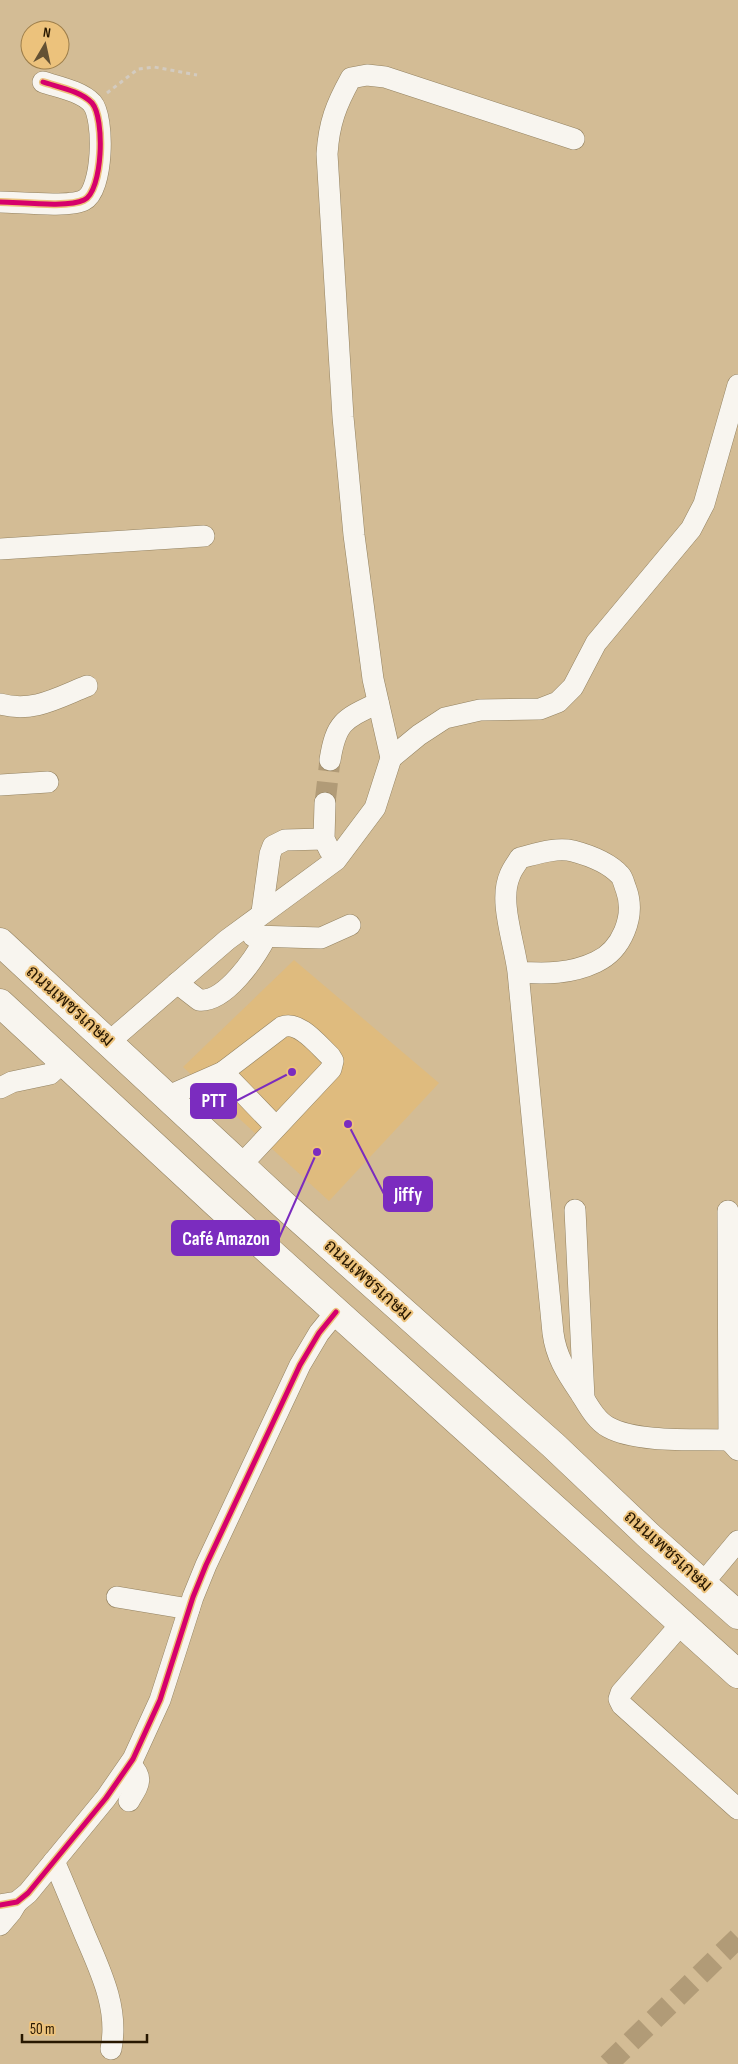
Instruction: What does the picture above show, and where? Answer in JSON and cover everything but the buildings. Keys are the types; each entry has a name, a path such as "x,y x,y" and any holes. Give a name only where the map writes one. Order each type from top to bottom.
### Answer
{"main road":[{"name":"ถนนเพชรเกษม","path":"0,942 287,1208 553,1445 650,1537 738,1614"},
{"path":"0,1003 218,1205 738,1674"}],"street":[{"path":"110,1042 232,935 336,860 375,808 391,758 373,680 354,535 343,417 326,154 329,128 338,102 351,78 367,75 385,77 574,139"},
{"path":"0,202 62,204 84,201 92,192 98,173 99,123 93,104 84,97 43,82"},
{"path":"391,758 419,735 445,718 480,710 540,709 558,702 573,687 596,643 691,528 704,504 738,385"},
{"path":"0,549 204,536"},
{"path":"0,704 29,708 87,686"},
{"path":"330,760 337,730 352,715 378,703"},
{"path":"0,784 48,782"},
{"path":"325,803 324,839 326,846 336,860"},
{"path":"262,912 270,854 273,846 285,840 324,839"},
{"path":"518,972 544,974 573,971 597,962 615,949 628,923 628,895 621,875 601,861 571,850 544,852 520,858 509,876 506,899 507,920 518,972 554,1342 563,1367 594,1413 607,1426 636,1436 733,1445 728,1211"},
{"path":"232,935 321,938 350,925"},
{"path":"177,983 199,1000 213,998 252,963 266,937"},
{"path":"166,1097 223,1072 288,1024 296,1026 330,1056 333,1061 331,1069 241,1164"},
{"path":"4,1080 50,1074 64,1062"},
{"path":"223,1072 276,1127"},
{"path":"575,1210 584,1399"},
{"path":"0,1925 11,1912 8,1903 28,1893 106,1798 130,1764 160,1700 189,1609 217,1541 300,1365 319,1333 336,1312"},
{"path":"703,1583 738,1541"},
{"path":"117,1596 189,1609"},
{"path":"682,1623 621,1693 619,1699 622,1705 738,1809"},
{"path":"129,1801 140,1780 139,1775 130,1764"},
{"path":"54,1862 103,1977 111,2002 113,2038 111,2049"}],"path":[{"path":"93,104 138,69 154,67 197,75"}],"shaded area":[{"path":"294,960 439,1083 329,1201 183,1067"}],"tunnel":[{"path":"325,803 330,760"},
{"path":"608,2064 738,1938"}],"cycle path":[{"path":"0,202 67,204 84,200 90,194 95,183 100,154 100,138 99,123 92,103 76,92 43,82"},
{"path":"0,1905 17,1902 28,1893 106,1798 133,1759 160,1700 193,1597 206,1565 300,1365 319,1333 336,1312"}],"place":[{"name":"PTT","path":"292,1072"},
{"name":"Jiffy","path":"348,1124"},
{"name":"Café Amazon","path":"317,1152"}]}
